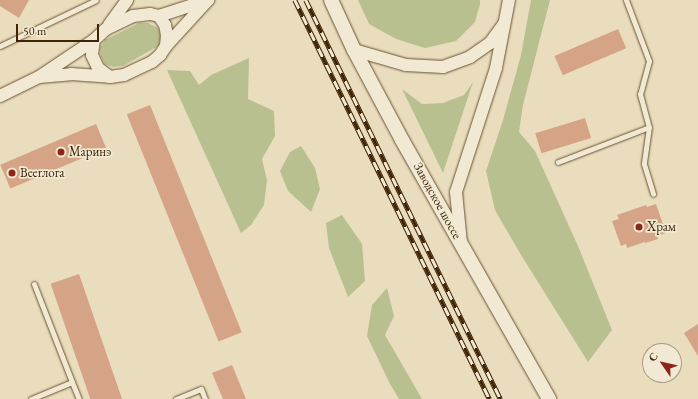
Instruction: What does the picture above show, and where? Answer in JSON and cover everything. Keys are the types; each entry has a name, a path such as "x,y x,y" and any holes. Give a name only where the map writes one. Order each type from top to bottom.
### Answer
{"main road":[{"name":"Заводское шоссе","path":"331,0 354,50 402,140 549,399"}],"street":[{"path":"0,96 39,77 94,40 106,29 127,0"},
{"path":"133,16 135,0"},
{"path":"106,29 133,16 150,14 159,16 209,0"},
{"path":"39,77 71,74 110,77 124,75 152,62 160,56 166,46 209,0"},
{"path":"461,244 456,192 496,68 509,0"},
{"path":"159,16 165,25 168,35 166,46"},
{"path":"354,50 406,65 443,67 470,58 490,43 505,22"},
{"path":"94,40 92,55 98,68 110,77"}],"lane":[{"path":"0,46 96,0"},
{"path":"626,0 649,60 640,94 649,127 644,164 653,194"},
{"path":"558,162 649,127"},
{"path":"34,284 79,399"},
{"path":"31,399 72,382"},
{"path":"176,399 201,389 205,399"}],"green space":[{"path":"358,0 480,0 480,4 475,22 456,41 425,48 396,39 369,24"},
{"path":"531,0 550,0 523,105 519,132 535,151 578,246 612,330 588,362 521,255 495,210 486,171 503,120 521,55"},
{"path":"139,23 148,23 158,28 161,37 158,46 123,66 113,67 105,64 101,57 100,48 105,40"},
{"path":"249,58 248,99 274,111 275,136 262,159 267,180 264,205 251,225 241,233 167,70 190,71 199,85 211,75"},
{"path":"473,82 443,173 402,89 422,104 443,103 464,95"},
{"path":"301,146 315,168 320,189 311,212 288,191 280,171 290,152"},
{"path":"342,215 362,244 365,281 348,297 329,248 326,223"},
{"path":"387,288 394,316 385,335 422,399 399,399 390,384 367,336 372,305"}],"building":[{"path":"0,0 29,0 19,18 0,6"},
{"path":"618,29 626,48 563,75 554,56"},
{"path":"150,105 242,332 219,342 127,114"},
{"path":"585,118 591,138 541,153 535,133"},
{"path":"96,124 106,148 10,189 0,165"},
{"name":"Храм","path":"656,204 666,233 657,236 658,239 645,243 627,248 626,244 621,246 612,221 619,219 617,215 646,205 647,207"},
{"path":"79,274 122,399 90,399 51,284"},
{"path":"698,324 698,356 684,333"},
{"path":"232,365 246,399 223,399 212,373"}],"railway":[{"path":"295,0 490,399"},
{"path":"306,0 501,399"}],"place":[{"name":"Маринэ","path":"61,152"},
{"name":"Beerлога","path":"12,173"},
{"name":"Храм","path":"639,227"}]}
